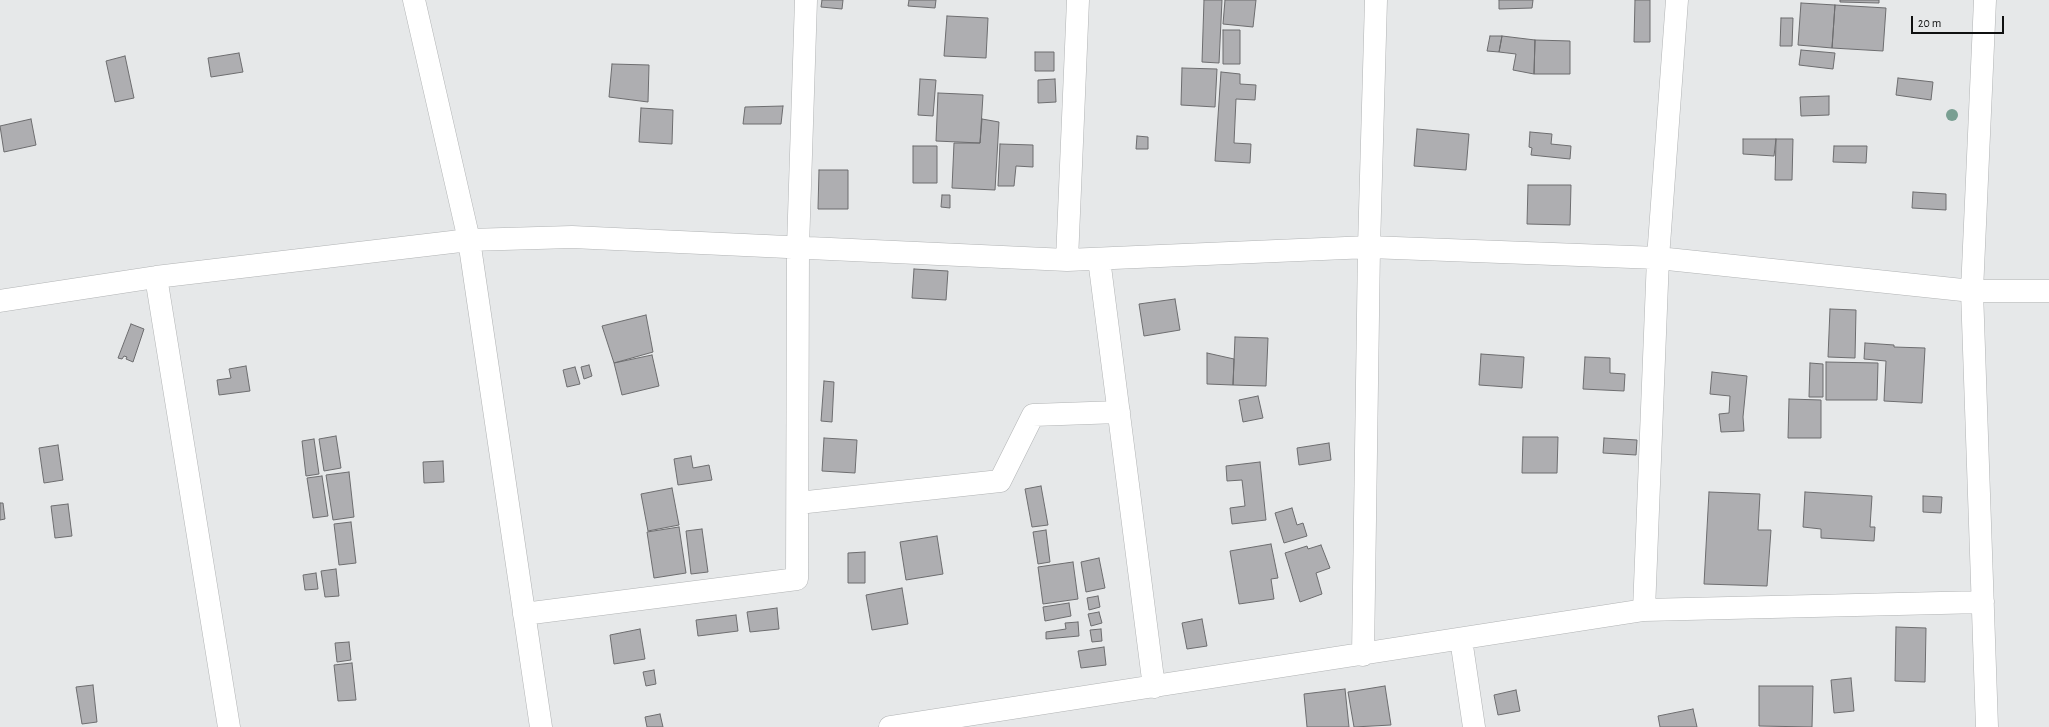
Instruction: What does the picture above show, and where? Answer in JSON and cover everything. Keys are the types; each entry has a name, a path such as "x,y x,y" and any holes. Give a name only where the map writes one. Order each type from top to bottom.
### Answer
{"street":[{"path":"414,0 469,240 541,727"},
{"path":"524,614 797,580 798,247 806,0"},
{"path":"1067,260 1078,0"},
{"path":"1363,655 1369,247 1376,0"},
{"path":"1644,610 1658,258 1677,0"},
{"path":"1985,0 1972,291 1987,727"},
{"path":"0,301 156,277 469,240 572,237 1067,260 1369,247 1658,258 1972,291 2049,291"},
{"path":"1099,259 1154,687"},
{"path":"156,277 229,727"},
{"path":"798,503 1000,481 1033,415 1119,412"},
{"path":"890,727 1363,655 1644,610 1983,602"},
{"path":"1461,639 1474,727"}],"building":[{"path":"822,0 843,0 842,9 821,7"},
{"path":"909,0 936,0 935,8 908,6"},
{"path":"1204,0 1222,0 1219,63 1202,62"},
{"path":"1225,0 1256,0 1253,27 1223,24"},
{"path":"1499,0 1533,0 1532,8 1499,9"},
{"path":"1635,0 1650,0 1650,42 1634,42"},
{"path":"1840,0 1879,0 1879,3 1840,2"},
{"path":"1801,3 1835,5 1832,48 1798,45"},
{"path":"1835,5 1886,8 1883,51 1832,48"},
{"path":"947,16 988,18 986,58 944,56"},
{"path":"1781,18 1793,18 1792,46 1780,46"},
{"path":"1223,30 1240,30 1240,64 1223,64"},
{"path":"1490,36 1502,36 1499,52 1487,51"},
{"path":"1502,36 1535,40 1534,74 1513,70 1516,54 1499,52"},
{"path":"1535,40 1570,41 1570,74 1534,74"},
{"path":"1801,50 1835,53 1833,69 1799,65"},
{"path":"1035,52 1054,52 1054,71 1035,71"},
{"path":"239,53 243,72 211,77 208,58"},
{"path":"125,56 134,98 115,102 106,61"},
{"path":"612,64 649,65 648,102 609,97"},
{"path":"1182,68 1217,69 1215,107 1181,105"},
{"path":"1221,72 1240,74 1240,84 1256,85 1255,100 1236,99 1234,143 1251,144 1250,163 1215,161"},
{"path":"1898,78 1933,82 1931,100 1896,95"},
{"path":"920,79 936,80 933,116 918,115"},
{"path":"1055,79 1056,102 1038,103 1038,80"},
{"path":"938,93 983,95 980,143 936,141"},
{"path":"1829,96 1829,115 1801,116 1800,97"},
{"path":"783,106 781,124 743,124 745,107"},
{"path":"641,108 673,110 672,144 639,142"},
{"path":"31,119 36,145 4,152 0,126"},
{"path":"982,119 999,122 995,190 952,188 954,143 980,143"},
{"path":"1417,129 1469,134 1466,170 1414,166"},
{"path":"1530,132 1552,134 1551,144 1571,146 1570,159 1531,155 1532,148 1529,147"},
{"path":"1137,136 1148,137 1148,149 1136,149"},
{"path":"1743,139 1776,139 1774,156 1743,154"},
{"path":"1776,139 1793,139 1792,180 1775,180"},
{"path":"1000,144 1033,145 1033,167 1016,166 1014,186 998,186"},
{"path":"913,146 937,146 937,183 913,183"},
{"path":"1834,146 1867,146 1866,163 1833,162"},
{"path":"819,170 848,170 848,209 818,209"},
{"path":"1528,185 1571,185 1570,225 1527,224"},
{"path":"1913,192 1946,194 1946,210 1912,208"},
{"path":"942,195 950,195 950,208 941,207"},
{"path":"914,269 948,271 946,300 912,298"},
{"path":"1175,299 1180,330 1144,336 1139,304"},
{"path":"1830,309 1856,310 1855,358 1828,357"},
{"path":"646,315 653,352 614,363 602,326"},
{"path":"131,324 144,329 133,362 126,359 127,357 124,356 122,359 118,358"},
{"path":"1235,337 1268,338 1266,386 1233,385"},
{"path":"1865,343 1894,345 1894,347 1925,348 1922,403 1884,401 1886,361 1864,359"},
{"path":"1207,353 1234,359 1233,385 1207,384"},
{"path":"1481,354 1524,357 1522,388 1479,385"},
{"path":"652,355 659,386 622,395 614,363"},
{"path":"1585,357 1610,358 1610,373 1625,374 1624,391 1583,389"},
{"path":"1826,362 1878,363 1877,400 1826,400"},
{"path":"1810,363 1823,364 1823,397 1809,397"},
{"path":"589,365 592,376 584,379 581,367"},
{"path":"246,366 250,391 219,395 217,380 231,378 229,369"},
{"path":"575,367 580,384 567,387 563,370"},
{"path":"1712,372 1747,376 1743,417 1744,431 1721,432 1719,414 1729,413 1730,396 1710,394"},
{"path":"824,381 834,382 832,422 821,421"},
{"path":"1258,396 1263,418 1243,422 1239,400"},
{"path":"1789,399 1821,400 1821,438 1788,438"},
{"path":"336,436 341,468 324,471 319,439"},
{"path":"1523,437 1558,437 1557,473 1522,473"},
{"path":"824,438 857,440 855,473 822,471"},
{"path":"1604,438 1637,440 1636,455 1603,453"},
{"path":"314,439 319,474 306,476 302,441"},
{"path":"1329,443 1331,460 1299,465 1297,448"},
{"path":"58,445 63,480 44,483 39,448"},
{"path":"691,456 693,468 709,465 712,480 678,485 674,459"},
{"path":"443,461 444,482 424,483 423,462"},
{"path":"1260,462 1266,520 1232,524 1230,508 1245,506 1242,480 1227,481 1226,466"},
{"path":"349,472 354,517 333,520 326,475"},
{"path":"322,476 328,516 313,518 307,478"},
{"path":"1041,486 1048,525 1032,527 1025,489"},
{"path":"672,488 679,525 648,531 641,494"},
{"path":"1709,492 1760,494 1758,530 1771,530 1767,586 1704,584"},
{"path":"1805,492 1872,496 1870,527 1875,527 1874,541 1821,538 1821,529 1803,527"},
{"path":"1923,496 1942,497 1941,513 1923,512"},
{"path":"0,503 3,503 5,519 0,520"},
{"path":"68,504 72,536 55,538 51,506"},
{"path":"1292,508 1297,525 1303,523 1307,536 1284,543 1275,513"},
{"path":"351,522 356,563 339,565 334,524"},
{"path":"679,527 686,573 654,578 647,532"},
{"path":"702,529 708,572 691,574 686,531"},
{"path":"1046,530 1050,562 1038,564 1033,532"},
{"path":"937,536 943,574 906,580 900,542"},
{"path":"1271,544 1278,578 1271,579 1274,599 1239,604 1230,551"},
{"path":"1321,545 1330,568 1316,573 1322,594 1300,602 1285,553 1307,546 1308,549"},
{"path":"865,552 865,583 848,583 848,553"},
{"path":"1099,558 1105,588 1086,592 1081,562"},
{"path":"1073,562 1078,599 1043,604 1038,567"},
{"path":"336,569 339,596 325,597 321,571"},
{"path":"316,573 318,589 305,590 303,575"},
{"path":"902,588 908,624 872,630 866,595"},
{"path":"1098,596 1100,607 1089,610 1087,598"},
{"path":"1069,603 1071,616 1045,621 1043,607"},
{"path":"777,608 779,629 750,632 747,612"},
{"path":"1099,612 1102,623 1091,626 1088,614"},
{"path":"736,615 738,631 698,636 696,620"},
{"path":"1202,619 1207,646 1187,649 1182,623"},
{"path":"1078,622 1079,636 1046,639 1046,632 1066,629 1065,623"},
{"path":"1896,627 1926,628 1925,682 1895,681"},
{"path":"640,629 645,659 614,664 610,635"},
{"path":"1101,629 1102,641 1092,642 1090,630"},
{"path":"349,642 351,660 337,662 335,643"},
{"path":"1104,647 1106,665 1081,668 1078,651"},
{"path":"352,663 356,700 338,701 334,665"},
{"path":"654,670 656,684 646,686 643,672"},
{"path":"1851,678 1854,711 1834,713 1831,680"},
{"path":"93,685 97,722 82,724 76,687"},
{"path":"1385,686 1391,725 1354,727 1348,692"},
{"path":"1759,686 1813,686 1812,727 1759,726"},
{"path":"1345,689 1349,727 1307,727 1304,694"},
{"path":"1516,690 1520,711 1498,715 1494,695"},
{"path":"1693,709 1697,727 1660,727 1658,716"},
{"path":"660,714 663,727 647,727 645,717"}]}
